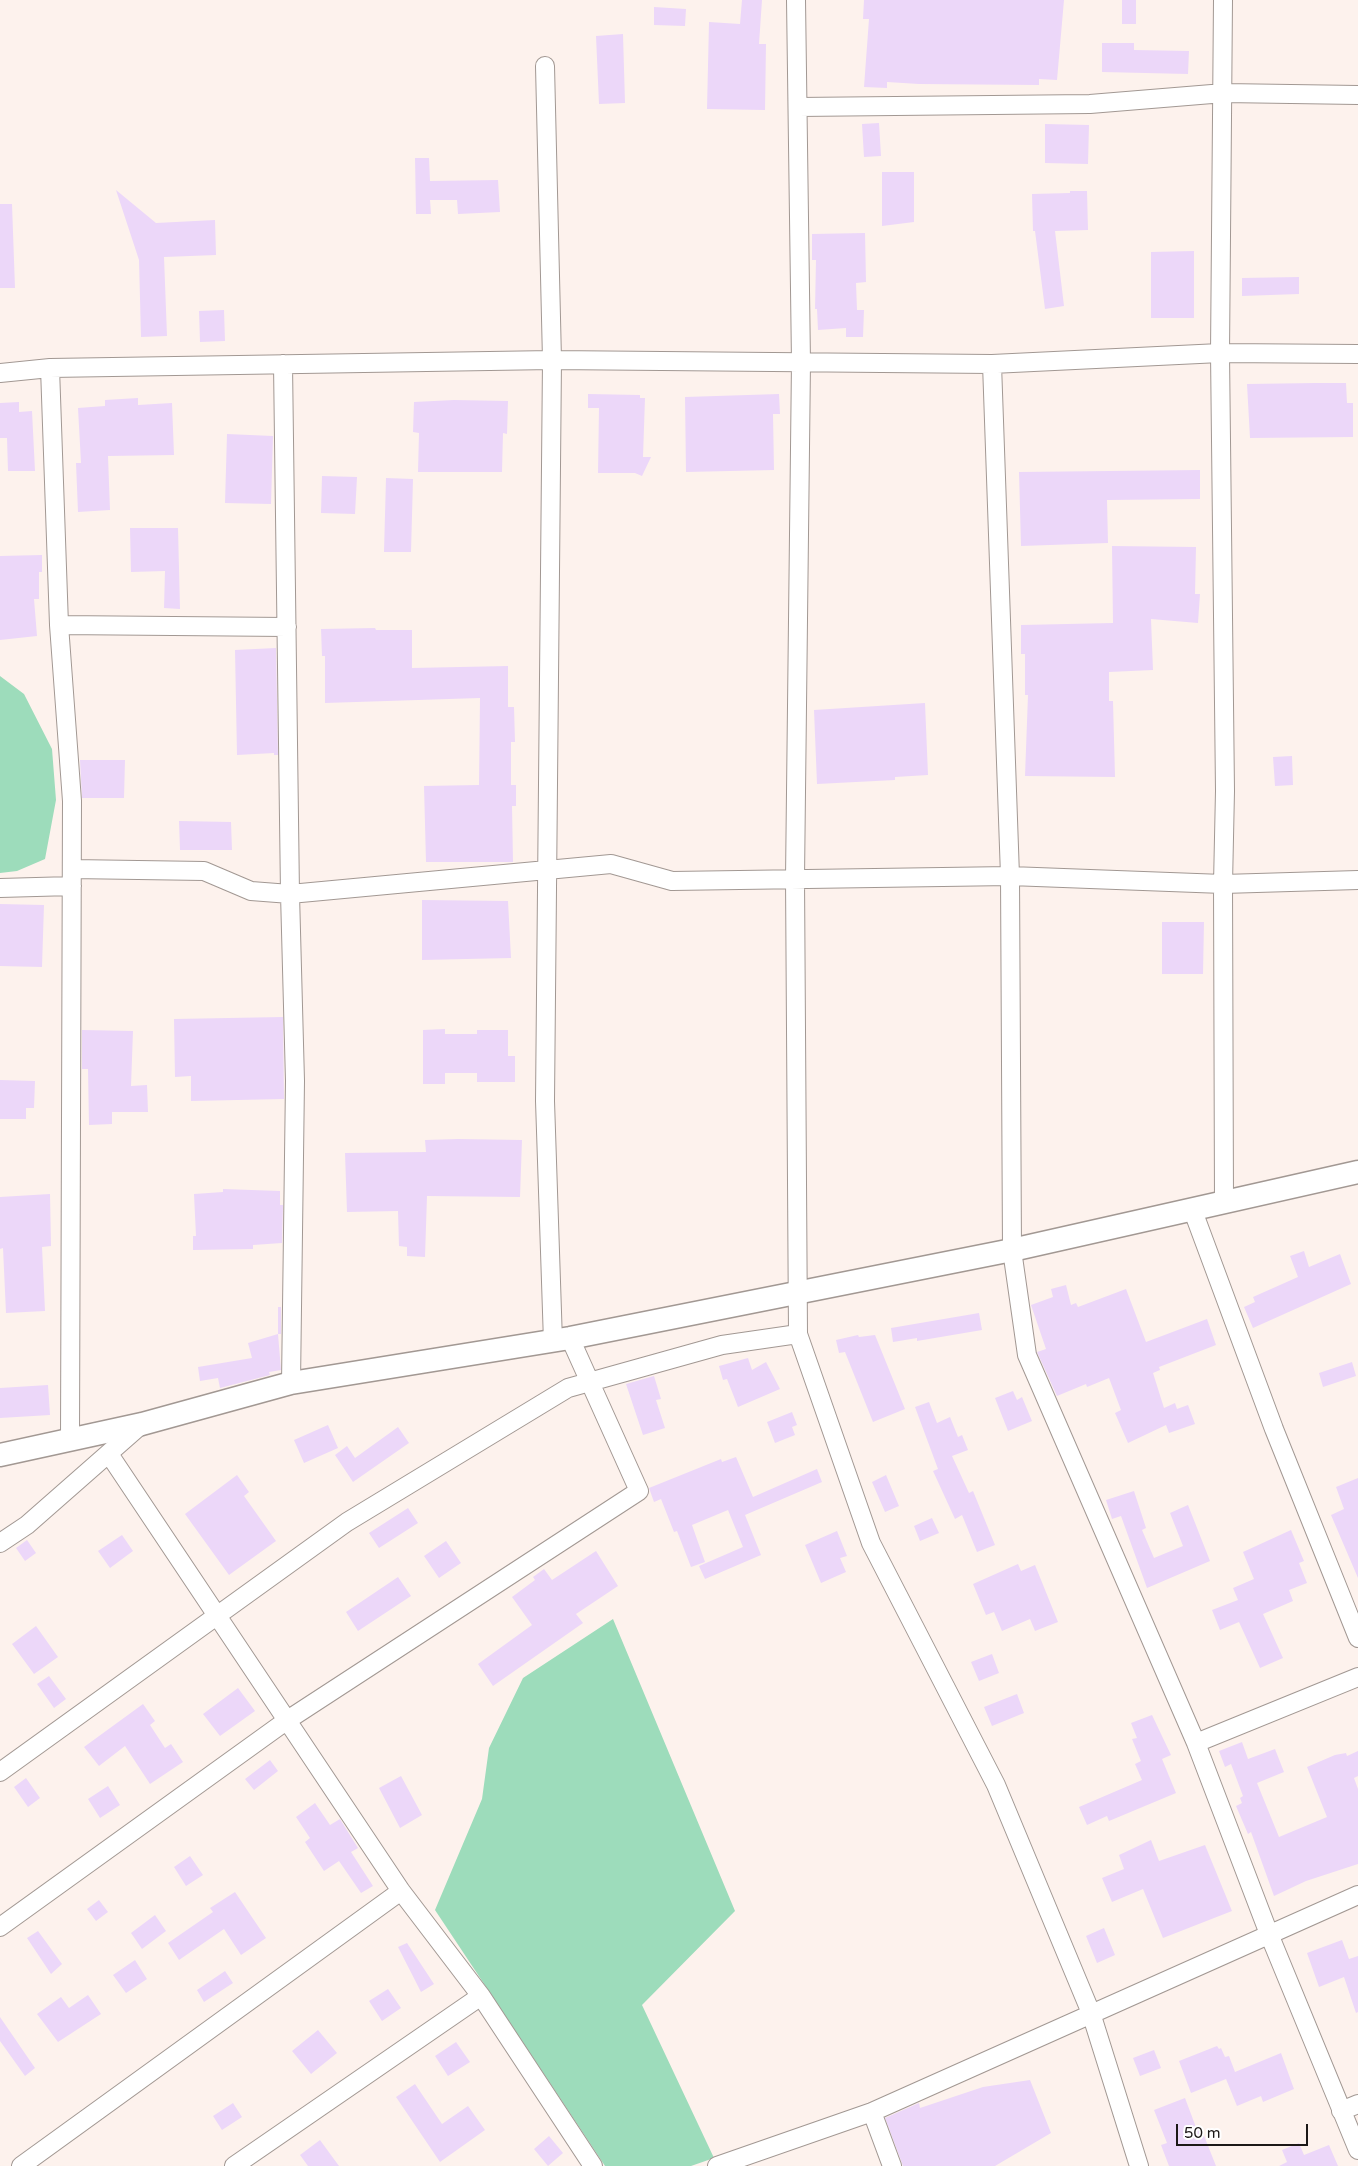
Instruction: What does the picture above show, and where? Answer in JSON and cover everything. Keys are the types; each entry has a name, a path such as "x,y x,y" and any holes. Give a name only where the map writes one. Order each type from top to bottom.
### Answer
{"main road":[{"path":"0,1456 142,1424 291,1383 561,1340 1012,1250 1358,1172"}],"street":[{"path":"796,0 801,362 795,878 798,1334 871,1543 996,1785 1091,2013 1139,2166"},
{"path":"1223,0 1224,93 1220,352 1226,791 1223,884 1224,1203"},
{"path":"0,1927 286,1721 639,1491 590,1382 561,1340 545,1100 552,360 545,66"},
{"path":"798,107 1090,104 1224,93 1358,95"},
{"path":"0,373 50,368 552,360 992,364 1220,352 1358,354"},
{"path":"284,364 290,894 295,1081 291,1383"},
{"path":"992,364 1010,876 1012,1250 1027,1355 1196,1743 1269,1934 1358,2150"},
{"path":"50,368 59,625 72,801 70,1440"},
{"path":"59,625 287,627"},
{"path":"0,888 72,877 204,871 251,891 290,894 611,864 672,880 1010,876 1223,884 1358,880"},
{"path":"1193,1210 1274,1429 1358,1638"},
{"path":"0,1772 347,1522 568,1388 722,1345 798,1334"},
{"path":"0,1543 26,1524 142,1424"},
{"path":"109,1454 400,1891 481,1996 593,2166"},
{"path":"1196,1743 1358,1677"},
{"path":"21,2166 400,1891"},
{"path":"717,2166 872,2112 1358,1895"},
{"path":"234,2166 481,1996"},
{"path":"1341,2111 1358,2104"},
{"path":"872,2112 892,2166"}],"green space":[{"path":"0,676 24,694 52,749 56,800 45,859 17,871 0,873"},
{"path":"613,1619 735,1911 642,2005 714,2158 691,2166 605,2166 435,1910 482,1799 489,1748 523,1678"}],"building":[{"path":"742,0 762,0 759,44 766,44 765,110 707,109 709,22 740,24"},
{"path":"864,0 1064,0 1057,80 1039,79 1039,85 887,82 887,88 864,87 869,19 863,19"},
{"path":"1122,0 1136,0 1136,24 1122,24"},
{"path":"654,7 686,9 685,26 654,25"},
{"path":"623,34 625,103 599,104 596,36"},
{"path":"1102,43 1134,43 1134,50 1189,51 1188,74 1102,72"},
{"path":"879,123 881,156 864,157 862,124"},
{"path":"1045,124 1089,125 1088,164 1045,163"},
{"path":"415,158 429,158 430,181 498,180 500,212 458,214 457,200 430,200 431,214 416,214"},
{"path":"882,172 914,172 914,222 882,226"},
{"path":"116,190 156,223 215,220 216,255 164,257 167,336 141,337 139,260"},
{"path":"1070,191 1087,191 1088,230 1055,231 1064,306 1045,309 1035,231 1033,231 1032,194 1070,193"},
{"path":"0,204 12,204 15,288 0,288"},
{"path":"865,233 866,282 856,283 857,310 864,310 863,337 846,337 846,328 818,330 817,309 815,309 816,260 812,260 812,234"},
{"path":"1194,251 1194,318 1151,318 1151,252"},
{"path":"1299,277 1299,294 1242,296 1242,278"},
{"path":"224,310 225,341 200,342 199,311"},
{"path":"1346,383 1347,403 1353,403 1353,437 1250,438 1247,384"},
{"path":"588,394 640,395 640,398 645,398 643,457 651,457 642,476 635,473 598,473 599,408 588,408"},
{"path":"779,394 780,414 773,414 774,470 686,472 685,397"},
{"path":"138,398 138,405 172,403 174,455 108,456 110,510 78,512 76,463 81,463 78,408 105,406 105,400"},
{"path":"454,400 508,401 507,434 503,433 502,472 418,472 419,433 413,432 414,402"},
{"path":"19,402 19,412 32,411 35,471 8,471 7,438 0,438 0,403"},
{"path":"227,434 273,436 271,504 225,503"},
{"path":"1200,470 1200,499 1107,500 1108,543 1021,546 1019,472"},
{"path":"322,476 357,477 355,514 321,513"},
{"path":"386,478 413,479 411,552 384,552"},
{"path":"130,528 178,528 180,609 164,608 165,571 131,572"},
{"path":"1112,546 1196,547 1195,594 1200,594 1198,623 1151,619 1153,670 1109,672 1109,701 1113,701 1115,777 1025,776 1028,695 1025,695 1025,654 1021,654 1021,625 1113,623"},
{"path":"42,555 42,572 39,572 39,599 34,599 37,636 0,640 0,556"},
{"path":"375,628 376,630 412,630 412,668 508,666 508,707 514,707 515,742 511,742 511,785 516,785 516,806 512,806 513,862 426,862 424,786 479,785 480,698 325,703 325,656 322,656 321,629"},
{"path":"276,648 278,755 274,755 274,753 237,755 235,650"},
{"path":"925,703 928,775 895,777 895,780 817,784 814,710"},
{"path":"1292,756 1293,785 1275,786 1273,757"},
{"path":"80,760 125,760 124,798 82,798"},
{"path":"179,821 231,822 232,850 180,850"},
{"path":"422,900 508,901 511,958 422,960"},
{"path":"0,904 44,905 42,967 0,966"},
{"path":"1162,922 1204,922 1203,974 1162,974"},
{"path":"283,1017 284,1099 191,1101 191,1076 175,1077 174,1019"},
{"path":"445,1029 445,1034 477,1034 477,1030 508,1030 508,1056 515,1056 515,1082 477,1082 477,1073 445,1073 445,1084 423,1084 423,1030"},
{"path":"82,1030 133,1031 131,1086 147,1085 148,1112 112,1112 112,1124 89,1125 88,1069 82,1069"},
{"path":"0,1080 35,1081 34,1108 26,1108 26,1119 0,1119"},
{"path":"425,1140 522,1140 520,1197 427,1196 425,1257 407,1256 407,1247 399,1246 398,1211 347,1212 345,1153 426,1152"},
{"path":"223,1189 280,1191 280,1205 283,1205 282,1243 253,1245 253,1249 193,1250 193,1236 196,1236 194,1194 223,1192"},
{"path":"50,1194 51,1246 42,1247 45,1311 6,1313 3,1248 0,1249 0,1197"},
{"path":"1304,1251 1309,1267 1340,1254 1351,1284 1253,1328 1244,1307 1255,1302 1253,1297 1298,1277 1290,1256"},
{"path":"1066,1285 1071,1305 1076,1303 1078,1307 1126,1289 1146,1342 1207,1319 1216,1345 1159,1367 1160,1370 1153,1373 1164,1408 1175,1403 1177,1409 1188,1405 1195,1424 1169,1433 1166,1425 1128,1443 1115,1413 1121,1410 1109,1378 1087,1387 1086,1384 1057,1396 1037,1352 1046,1349 1031,1305 1053,1297 1051,1289"},
{"path":"278,1307 281,1307 281,1334 278,1334"},
{"path":"979,1313 982,1330 917,1341 917,1338 893,1342 891,1328"},
{"path":"278,1334 281,1370 269,1372 270,1375 220,1388 218,1378 200,1381 198,1367 252,1358 248,1343"},
{"path":"858,1335 859,1337 875,1335 905,1409 873,1422 845,1352 839,1353 836,1340"},
{"path":"748,1358 752,1370 766,1362 780,1389 738,1407 727,1379 723,1380 719,1366"},
{"path":"1352,1362 1356,1376 1323,1387 1319,1373"},
{"path":"654,1376 661,1399 656,1400 665,1428 643,1435 626,1384"},
{"path":"48,1385 50,1415 0,1418 0,1388"},
{"path":"1013,1391 1017,1400 1022,1397 1032,1421 1008,1431 995,1398"},
{"path":"929,1402 937,1423 950,1417 958,1437 962,1435 968,1450 952,1456 969,1493 973,1491 995,1545 977,1552 962,1515 955,1519 933,1471 938,1469 915,1407"},
{"path":"792,1412 797,1425 792,1427 795,1435 775,1443 767,1422"},
{"path":"328,1425 338,1448 304,1463 294,1440"},
{"path":"398,1427 409,1443 353,1482 335,1455 347,1446 355,1458"},
{"path":"736,1457 753,1497 817,1469 822,1482 745,1515 761,1555 705,1579 699,1566 743,1547 728,1510 692,1525 705,1562 691,1567 677,1531 674,1532 661,1499 654,1502 649,1488 721,1459 722,1462"},
{"path":"237,1475 249,1492 244,1496 276,1541 229,1575 185,1514"},
{"path":"886,1475 899,1506 885,1512 872,1482"},
{"path":"1358,1478 1358,1578 1331,1515 1344,1509 1336,1487"},
{"path":"1134,1491 1146,1528 1142,1530 1154,1558 1183,1546 1170,1513 1188,1505 1210,1561 1147,1588 1121,1516 1112,1519 1106,1500"},
{"path":"408,1508 418,1523 379,1548 369,1533"},
{"path":"932,1518 939,1533 920,1541 914,1526"},
{"path":"1291,1530 1304,1561 1299,1563 1307,1583 1289,1590 1293,1601 1263,1614 1283,1658 1260,1668 1239,1622 1220,1630 1212,1610 1238,1600 1233,1588 1254,1579 1243,1552"},
{"path":"837,1531 847,1556 840,1558 846,1572 821,1583 805,1545"},
{"path":"122,1535 133,1551 110,1568 98,1551"},
{"path":"27,1540 36,1553 25,1561 16,1548"},
{"path":"446,1541 461,1563 439,1578 424,1556"},
{"path":"596,1551 618,1586 576,1614 583,1623 493,1686 478,1664 532,1625 512,1597 535,1580 533,1577 544,1569 552,1580"},
{"path":"1018,1564 1021,1571 1035,1565 1058,1622 1035,1631 1030,1619 1002,1631 994,1612 986,1615 973,1584"},
{"path":"398,1577 411,1596 358,1631 346,1612"},
{"path":"36,1626 58,1657 34,1674 12,1644"},
{"path":"992,1654 999,1673 979,1681 971,1662"},
{"path":"49,1676 66,1699 54,1708 37,1684"},
{"path":"238,1688 255,1711 220,1736 203,1714"},
{"path":"1017,1694 1024,1713 992,1726 984,1707"},
{"path":"143,1704 155,1721 150,1725 165,1748 171,1744 183,1762 150,1784 125,1746 99,1766 84,1747"},
{"path":"1152,1715 1171,1755 1162,1759 1176,1793 1109,1821 1107,1816 1087,1825 1079,1807 1142,1780 1135,1764 1141,1761 1132,1739 1137,1738 1131,1723"},
{"path":"1242,1742 1248,1759 1275,1749 1284,1772 1257,1783 1279,1837 1327,1817 1307,1767 1335,1755 1346,1753 1347,1756 1358,1751 1358,1776 1354,1778 1358,1789 1358,1864 1306,1881 1274,1896 1251,1832 1248,1834 1236,1806 1242,1803 1240,1798 1243,1796 1231,1764 1225,1767 1219,1751"},
{"path":"270,1760 278,1771 254,1790 245,1779"},
{"path":"401,1776 422,1815 400,1828 379,1788"},
{"path":"26,1778 40,1798 28,1807 14,1787"},
{"path":"108,1786 120,1805 100,1818 88,1799"},
{"path":"315,1803 330,1825 340,1819 358,1848 351,1852 373,1886 361,1893 339,1861 324,1871 305,1842 310,1838 296,1817"},
{"path":"1151,1840 1159,1861 1205,1845 1232,1911 1163,1938 1143,1889 1112,1902 1102,1878 1124,1869 1119,1855"},
{"path":"190,1856 203,1875 186,1886 174,1867"},
{"path":"235,1892 266,1938 241,1955 224,1929 179,1960 168,1943 213,1912 210,1908"},
{"path":"99,1900 108,1912 96,1921 87,1909"},
{"path":"155,1915 166,1931 142,1949 131,1933"},
{"path":"1104,1928 1115,1955 1097,1963 1086,1936"},
{"path":"38,1931 62,1964 51,1974 27,1938"},
{"path":"1342,1940 1349,1959 1358,1956 1358,2012 1356,2013 1344,1977 1319,1987 1307,1953"},
{"path":"407,1943 434,1984 421,1992 398,1947"},
{"path":"135,1960 147,1979 126,1993 113,1975"},
{"path":"225,1971 233,1983 204,2002 197,1990"},
{"path":"388,1989 401,2008 382,2021 369,2001"},
{"path":"88,1995 101,2014 58,2042 37,2014 61,1997 69,2008"},
{"path":"0,2017 35,2068 25,2076 0,2041"},
{"path":"318,2030 337,2053 311,2074 292,2051"},
{"path":"456,2042 470,2062 448,2076 435,2056"},
{"path":"1217,2046 1219,2049 1221,2048 1225,2057 1229,2056 1235,2072 1281,2053 1294,2089 1263,2102 1261,2096 1237,2106 1226,2079 1191,2093 1179,2061"},
{"path":"1154,2050 1161,2068 1140,2076 1133,2058"},
{"path":"1030,2080 1051,2133 995,2166 903,2166 885,2118 919,2103 920,2108 983,2087"},
{"path":"415,2084 442,2124 468,2106 485,2130 440,2162 396,2097"},
{"path":"1185,2098 1197,2130 1201,2128 1216,2166 1169,2166 1161,2145 1167,2143 1154,2110"},
{"path":"233,2103 242,2117 222,2130 213,2116"},
{"path":"549,2136 563,2153 548,2166 534,2149"},
{"path":"320,2140 339,2166 308,2166 300,2155"},
{"path":"1299,2143 1304,2155 1329,2145 1338,2166 1279,2166 1287,2162 1282,2150"}]}
